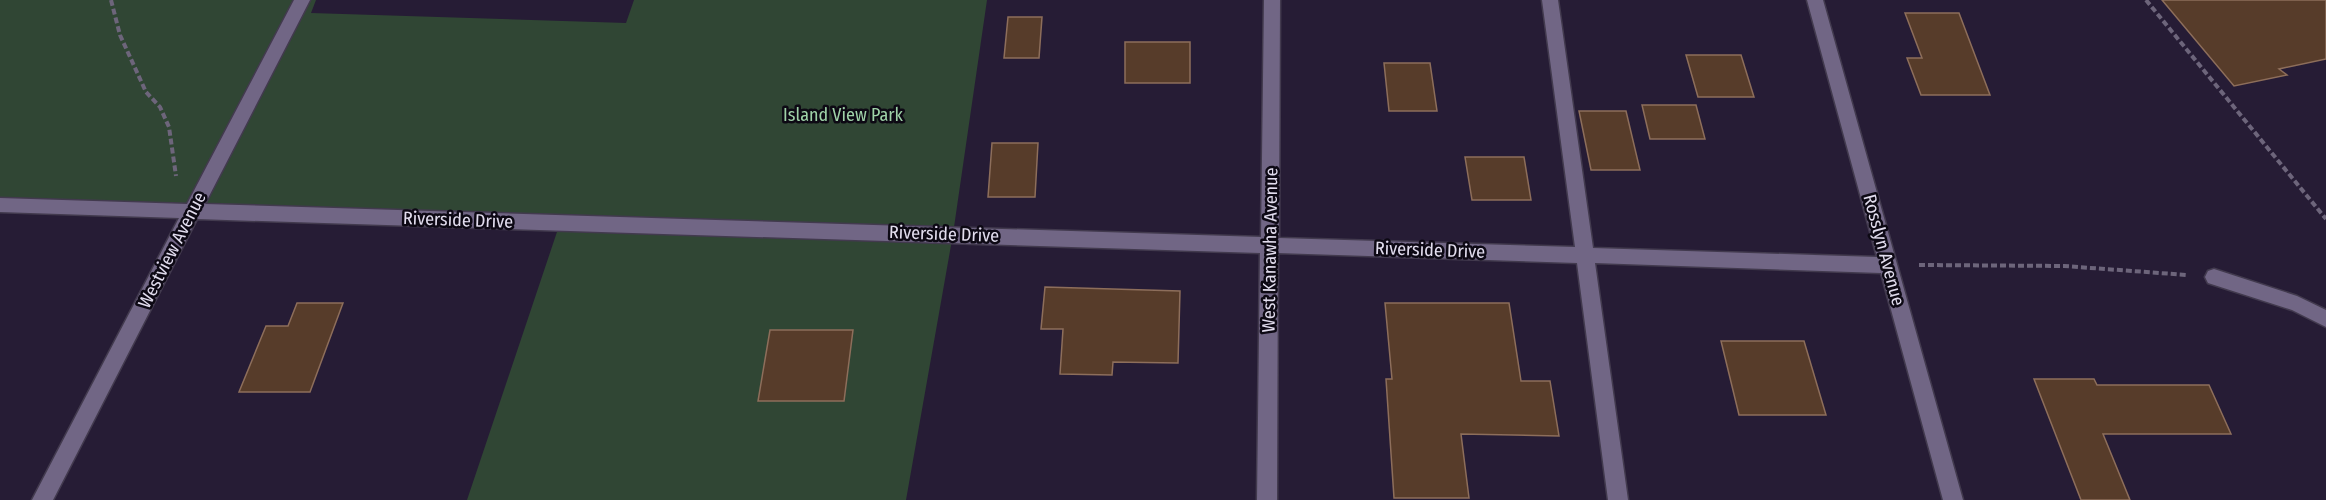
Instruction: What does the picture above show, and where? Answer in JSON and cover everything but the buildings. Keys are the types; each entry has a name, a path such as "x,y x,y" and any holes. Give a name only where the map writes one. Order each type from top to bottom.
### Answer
{"street":[{"name":"Westview Avenue","path":"42,500 302,0"},
{"name":"West Kanawha Avenue","path":"1267,500 1272,0"},
{"path":"1550,0 1617,500"},
{"name":"Rosslyn Avenue","path":"1815,0 1953,500"},
{"name":"Riverside Drive","path":"0,205 1888,265"},
{"path":"2214,277 2297,304 2326,319"}],"path":[{"path":"111,0 120,35 146,92 160,107 169,127 177,189 191,212"},
{"path":"2146,0 2326,219"},
{"path":"1888,265 2064,266 2214,277"}],"green space":[{"name":"Island View Park","path":"0,0 316,0 311,13 626,23 634,0 987,0 953,234 906,500 467,500 560,223 0,205"}]}
